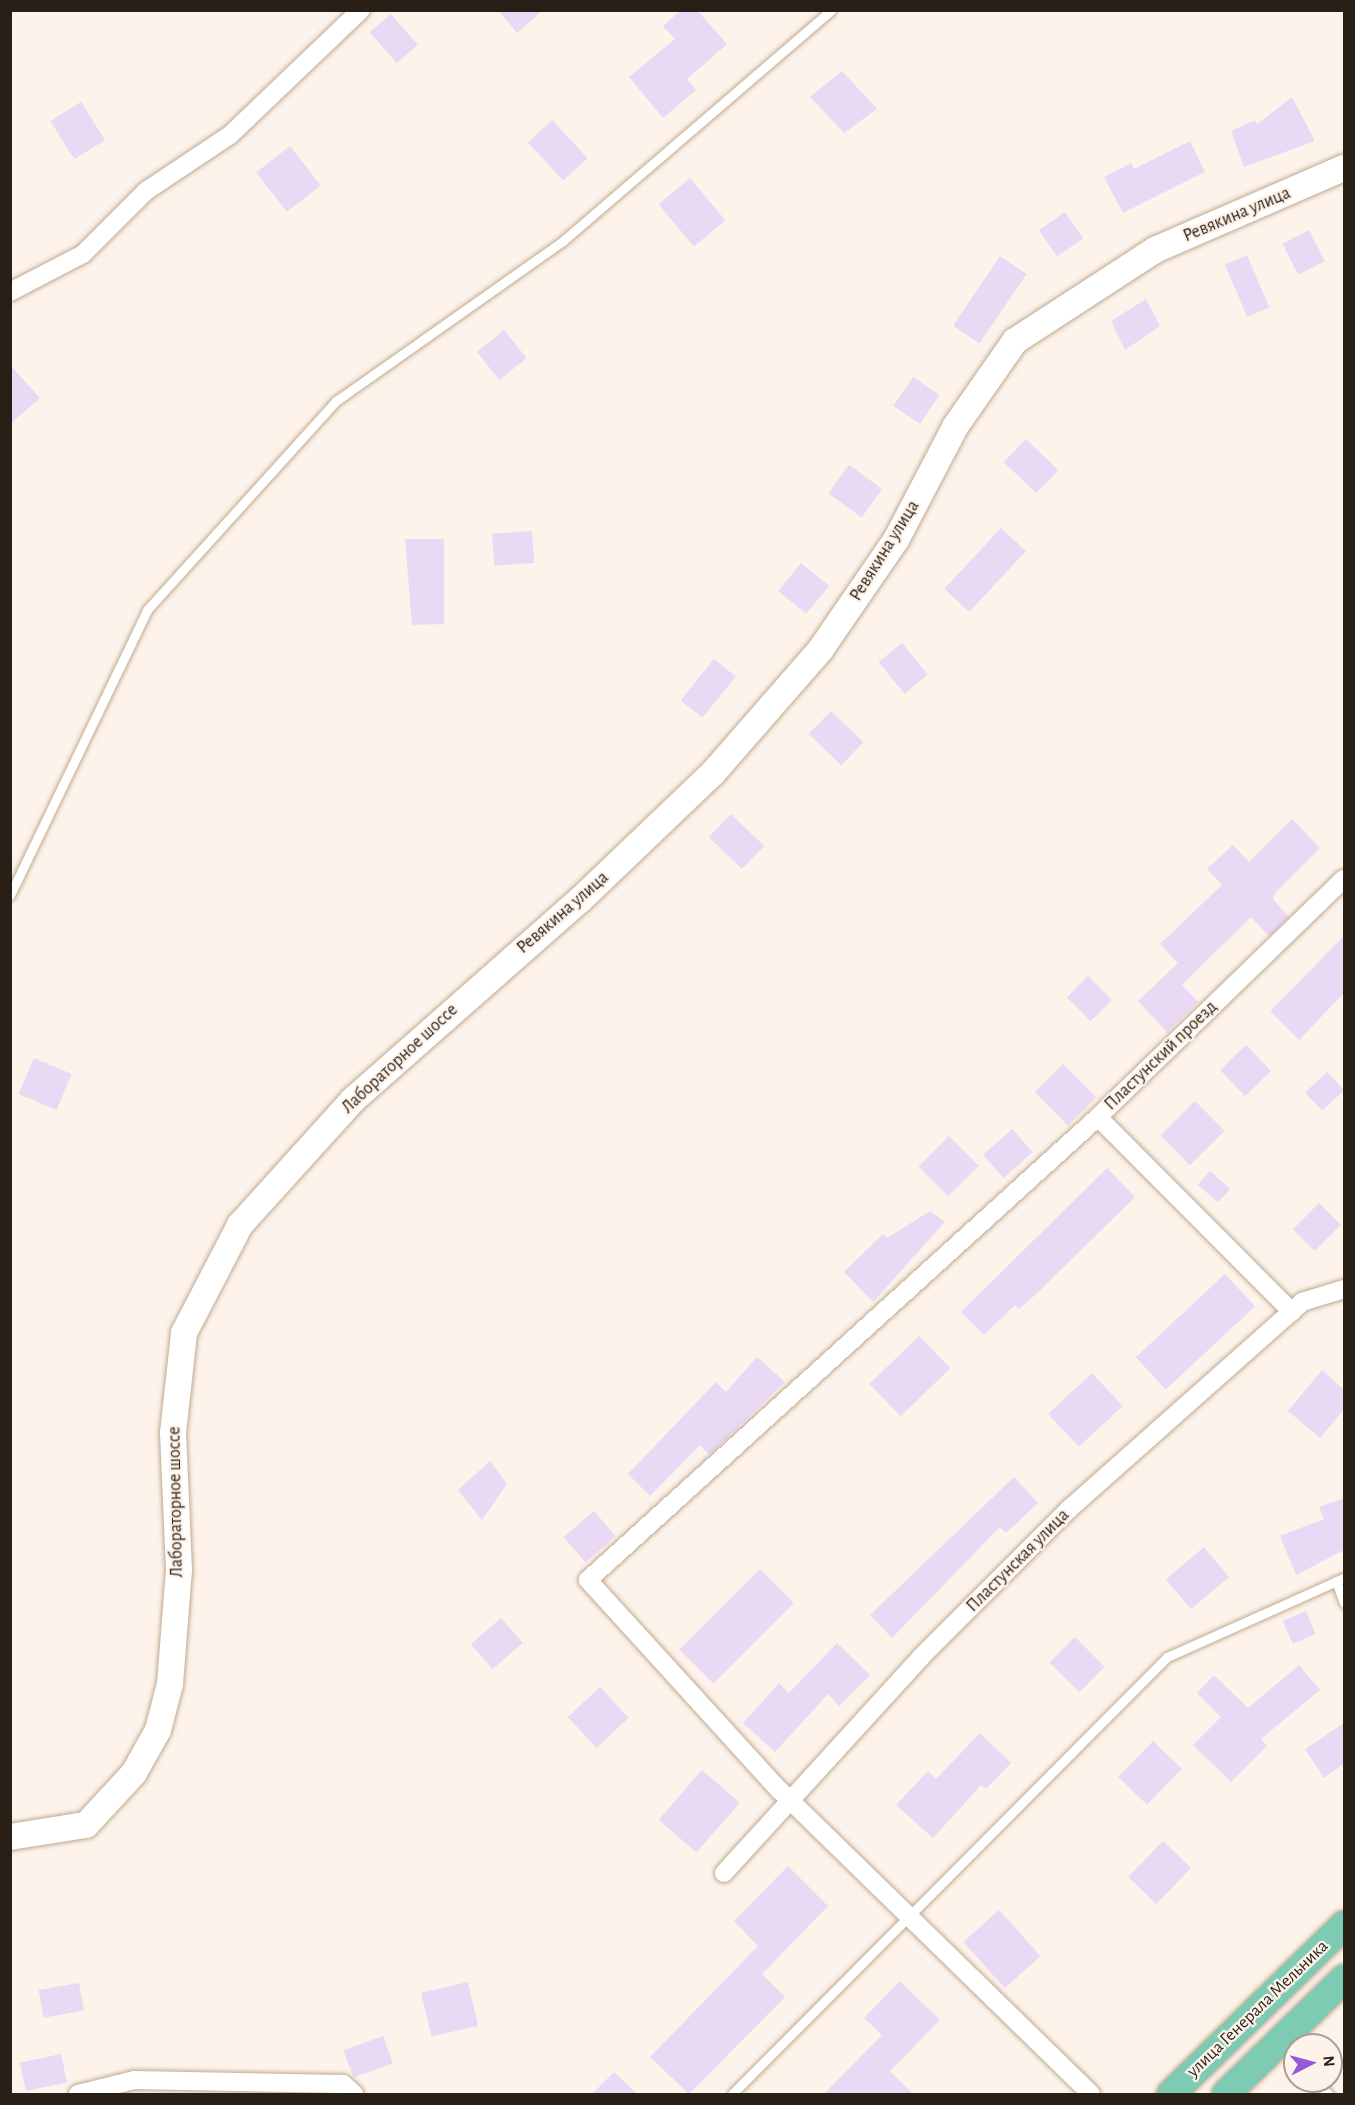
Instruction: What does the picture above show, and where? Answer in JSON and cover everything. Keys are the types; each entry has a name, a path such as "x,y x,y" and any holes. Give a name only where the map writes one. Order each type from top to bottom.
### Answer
{"main road":[{"name":"Ревякина улица","path":"488,978 580,900 713,773 821,649 896,540 955,427 1015,340 1155,250 1344,168"},
{"name":"Лабораторное шоссе","path":"10,1837 86,1825 134,1773 158,1730 170,1684 179,1570 173,1433 184,1333 240,1225 353,1100 488,978"},
{"name":"улица Генерала Мельника","path":"1171,2094 1344,1924"},
{"path":"1301,2033 1344,1979"},
{"path":"1253,2013 1283,2045"},
{"path":"1226,2094 1283,2054"}],"street":[{"path":"10,292 83,254 146,191 230,135 361,10"},
{"name":"Пластунский проезд","path":"1292,1312 1098,1117 1344,879"},
{"path":"1091,2094 790,1800 588,1580 1098,1117"},
{"name":"Пластунская улица","path":"724,1873 921,1657 1068,1510 1302,1302 1344,1289"},
{"path":"78,2094 134,2080 343,2084 354,2094"}],"lane":[{"path":"10,895 147,610 342,395 564,240 831,10"},
{"path":"732,2094 1167,1657 1340,1580 1344,1603"}],"building":[{"path":"498,10 543,10 517,33"},
{"path":"681,10 697,10 727,44 687,79 696,90 663,118 629,77 675,39 663,26"},
{"path":"391,14 418,45 397,63 370,32"},
{"path":"842,71 877,109 844,133 810,97"},
{"path":"1292,97 1315,141 1244,167 1231,131 1255,120 1257,124"},
{"path":"81,102 105,140 74,159 50,121"},
{"path":"552,120 587,158 563,181 528,143"},
{"path":"1190,141 1205,172 1123,213 1104,177 1131,163 1134,169"},
{"path":"290,146 321,185 287,212 256,172"},
{"path":"690,178 725,220 694,246 659,204"},
{"path":"1065,212 1083,238 1057,257 1039,230"},
{"path":"1309,230 1325,261 1298,275 1282,244"},
{"path":"1247,255 1269,307 1247,317 1225,264"},
{"path":"1000,256 1027,274 980,344 953,326"},
{"path":"1146,299 1160,326 1125,350 1111,321"},
{"path":"504,330 527,358 499,380 477,352"},
{"path":"10,365 40,398 10,424"},
{"path":"913,377 940,395 920,424 893,406"},
{"path":"1026,439 1058,470 1036,493 1004,462"},
{"path":"849,465 882,489 862,517 828,493"},
{"path":"1001,528 1026,551 969,612 944,589"},
{"path":"532,531 534,563 494,566 492,534"},
{"path":"405,539 444,539 444,624 412,625"},
{"path":"801,563 829,586 806,614 778,591"},
{"path":"902,643 928,675 904,694 879,662"},
{"path":"714,659 736,677 702,718 681,700"},
{"path":"831,711 863,742 841,765 809,734"},
{"path":"731,814 764,846 742,869 709,837"},
{"path":"1292,819 1320,848 1276,892 1273,899 1289,917 1269,936 1251,917 1182,985 1198,1002 1167,1032 1138,1001 1178,963 1160,944 1222,885 1207,869 1233,845 1249,862"},
{"path":"1344,936 1344,993 1299,1040 1270,1011"},
{"path":"1088,976 1112,1000 1091,1021 1067,997"},
{"path":"1246,1045 1271,1071 1245,1096 1220,1070"},
{"path":"34,1058 72,1074 57,1110 19,1094"},
{"path":"1063,1064 1096,1097 1068,1126 1035,1092"},
{"path":"1327,1072 1344,1090 1322,1111 1305,1092"},
{"path":"1195,1101 1225,1131 1190,1165 1160,1136"},
{"path":"1012,1129 1033,1152 1004,1178 983,1155"},
{"path":"949,1136 979,1166 948,1196 919,1166"},
{"path":"1107,1168 1135,1197 1034,1296 1019,1309 1015,1305 984,1335 961,1312"},
{"path":"1210,1171 1230,1189 1218,1202 1198,1184"},
{"path":"1319,1203 1341,1225 1315,1251 1293,1229"},
{"path":"930,1211 945,1222 873,1302 844,1272 883,1234 887,1238"},
{"path":"1225,1274 1255,1306 1166,1389 1136,1357"},
{"path":"919,1336 950,1368 901,1416 869,1384"},
{"path":"757,1357 785,1382 709,1455 700,1445 650,1496 628,1474 716,1382 726,1392"},
{"path":"1322,1370 1344,1390 1344,1409 1320,1438 1288,1411"},
{"path":"1092,1373 1123,1406 1079,1447 1048,1414"},
{"path":"490,1461 507,1484 482,1520 458,1490"},
{"path":"1014,1477 1038,1503 1006,1533 1000,1527 892,1638 870,1615"},
{"path":"1344,1498 1344,1550 1296,1575 1280,1536 1324,1519 1319,1507"},
{"path":"594,1511 616,1536 585,1562 564,1537"},
{"path":"1204,1547 1229,1577 1191,1609 1166,1579"},
{"path":"760,1569 794,1603 713,1684 679,1650"},
{"path":"1306,1611 1316,1634 1293,1644 1283,1621"},
{"path":"501,1618 523,1643 492,1669 471,1644"},
{"path":"1075,1637 1105,1667 1079,1692 1050,1662"},
{"path":"837,1643 870,1675 839,1706 828,1694 775,1752 743,1723 779,1683 789,1693"},
{"path":"1299,1665 1320,1690 1261,1739 1267,1746 1231,1782 1193,1745 1221,1717 1197,1693 1214,1675 1248,1708"},
{"path":"600,1687 629,1718 596,1748 568,1717"},
{"path":"1344,1723 1344,1764 1324,1778 1305,1749"},
{"path":"980,1733 1011,1763 986,1789 981,1785 933,1838 896,1805 928,1771 936,1779"},
{"path":"1153,1741 1182,1769 1147,1805 1118,1777"},
{"path":"702,1770 740,1803 696,1853 659,1820"},
{"path":"1163,1841 1191,1868 1156,1904 1128,1877"},
{"path":"788,1866 828,1906 762,1974 785,1997 689,2094 650,2057 758,1946 734,1921"},
{"path":"999,1910 1040,1956 1005,1988 963,1942"},
{"path":"900,1981 940,2020 890,2071 913,2094 824,2094 882,2035 864,2018"},
{"path":"468,1982 478,2026 431,2037 421,1993"},
{"path":"79,1983 84,2011 43,2018 39,1990"},
{"path":"383,2036 393,2063 353,2078 344,2050"},
{"path":"61,2054 67,2082 26,2091 20,2063"},
{"path":"614,2072 637,2094 592,2094"}]}
